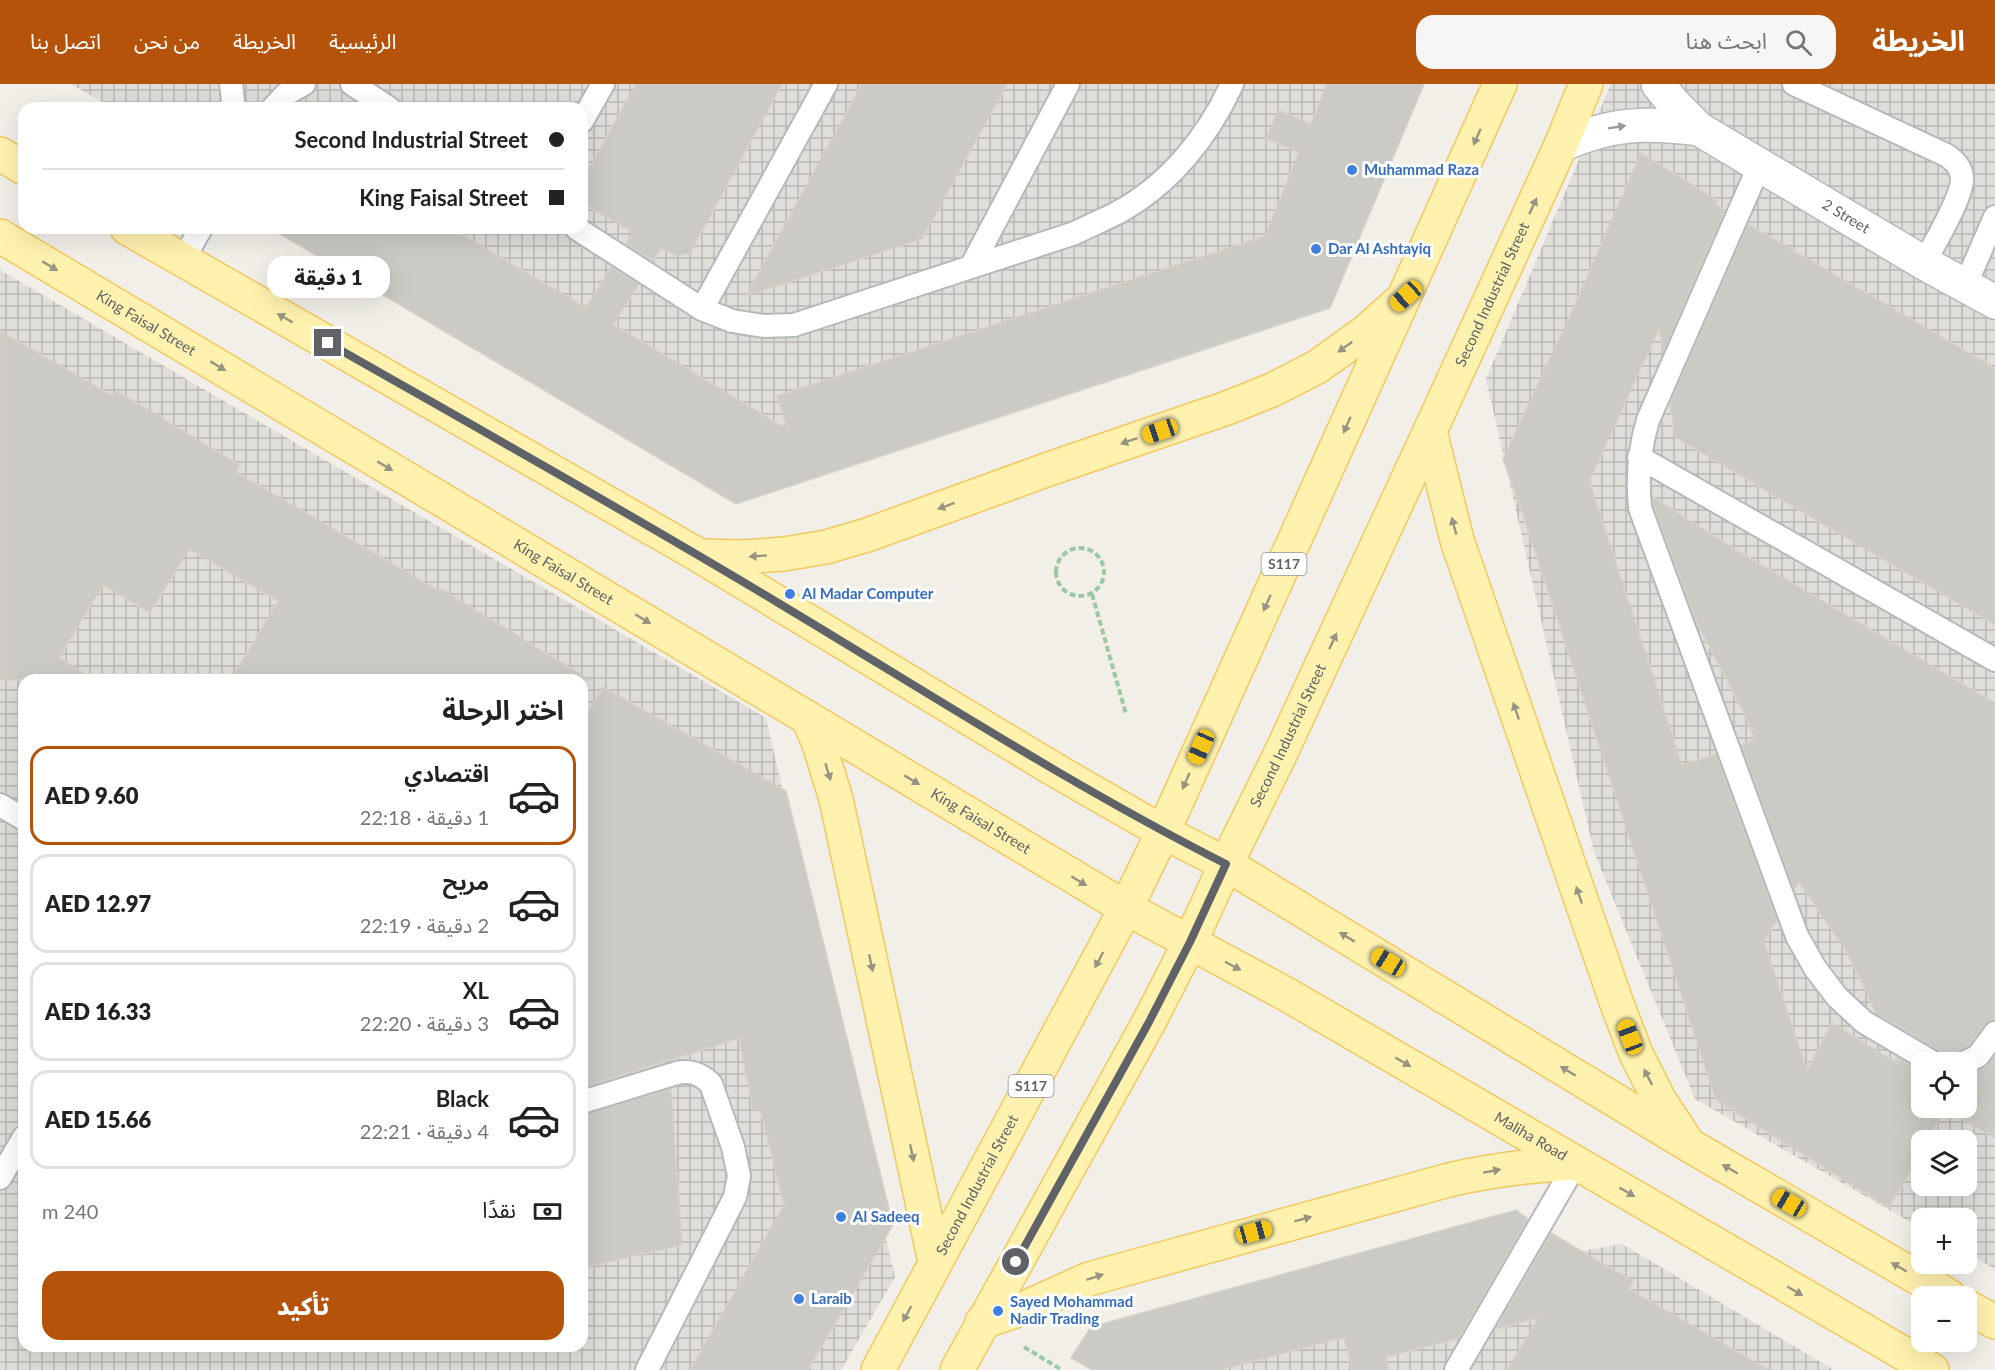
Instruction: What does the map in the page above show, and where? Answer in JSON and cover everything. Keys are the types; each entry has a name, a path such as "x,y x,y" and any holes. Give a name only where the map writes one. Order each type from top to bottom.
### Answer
{"main road":[{"name":"Second Industrial Street","path":"878,1370 934,1262 1126,909 1406,296 1500,84"},
{"name":"Second Industrial Street","path":"957,1370 1149,1022 1190,942 1278,759 1430,431 1561,145 1586,84"},
{"path":"0,154 18,164"},
{"path":"143,234 169,244 700,556 1060,773 1163,832 1226,864 1689,1145 1932,1286"},
{"name":"King Faisal Street","path":"0,236 1126,909"},
{"path":"700,556 742,557 784,554 826,547 867,535 1227,408 1272,390 1317,367 1363,334 1406,296"},
{"path":"1430,431 1457,540 1617,1004 1641,1063 1660,1101 1689,1145"},
{"path":"808,718 819,744 836,799 934,1262"},
{"name":"Maliha Road","path":"1126,909 1286,994 1932,1370"},
{"path":"982,1322 1027,1307 1089,1279 1288,1223 1478,1173 1536,1165 1576,1163"},
{"path":"1977,1312 1995,1322"}],"street":[{"name":"2 Street","path":"1658,84 1699,129 1995,303"},
{"name":"2 Street","path":"1561,145 1586,134 1612,127 1639,124 1699,129"}],"lane":[{"path":"231,84 233,102"},
{"path":"279,102 286,94 304,84"},
{"path":"352,84 380,102"},
{"path":"588,110 603,84"},
{"path":"702,309 826,84"},
{"path":"971,267 1068,84"},
{"path":"585,234 702,309 732,321 763,326 794,326 1075,233 1118,212 1158,185 1193,150 1220,111 1232,84"},
{"path":"1794,84 1954,160 1962,177 1961,186 1924,263"},
{"path":"1760,164 1648,420 1639,456 1640,508 1797,936 1815,968 1837,997 1864,1022 1915,1052"},
{"path":"1965,286 1995,218"},
{"path":"169,244 189,234"},
{"path":"1639,456 1995,660"},
{"path":"0,805 18,816"},
{"path":"1977,1056 1995,1033"},
{"path":"588,1100 677,1073 686,1071 696,1073 711,1084 733,1147 739,1176 735,1197 647,1370"},
{"path":"0,1178 18,1147"},
{"path":"1455,1370 1576,1163"}],"path":[{"path":"1075,548 1087,548 1097,553 1104,563 1105,575 1101,586 1092,594 1071,595 1057,580 1056,570 1059,560 1066,552 1075,548"},
{"path":"1092,594 1126,714"}],"shaded area":[{"path":"71,84 1411,84 1325,289 744,474 330,234 588,234 588,102 102,102"},
{"path":"1611,84 1995,84 1995,1269 1977,1259 1977,1208 1911,1208 1911,1222 1695,1099 1594,852 1486,379"},
{"path":"0,270 766,718 895,1277 841,1370 0,1370"},
{"path":"1622,1244 1834,1370 1091,1370 1112,1334"}],"building":[{"path":"636,84 782,84 690,253 677,256 661,248 653,261 626,244 633,232 588,207 588,170"},
{"path":"862,84 1007,84 922,239 746,296"},
{"path":"1327,84 1424,84 1330,308 736,504 280,234 461,234 586,308 611,267 639,284 613,324 788,430 777,396 1265,236 1299,152 1266,139 1278,110 1311,124"},
{"path":"1641,153 1718,201 1716,205 1725,210 1663,353 1659,329 1589,481 1682,765 1716,754 1777,920 1764,941 1807,1070 1832,1023 1900,1065 1896,1057 1911,1065 1911,1118 1940,1118 1933,1130 1911,1130 1911,1169 1889,1208 1716,1100 1503,459 1572,311"},
{"path":"1748,224 1995,368 1995,625 1675,437 1670,403"},
{"path":"0,331 113,396 117,391 240,465 236,472 439,591 441,589 580,674 235,674 278,601 189,549 150,613 103,585 59,658 86,674 18,674 18,680 0,680"},
{"path":"1653,497 1738,551 1995,703 1995,1020 1985,1025 1969,1045 1958,1052 1941,1052 1876,1013 1846,951 1799,882 1794,890 1741,745 1755,740 1742,709 1697,623 1653,505"},
{"path":"603,687 786,791 893,1225 808,1370 690,1370 784,1205 761,1112 753,1108 739,1038 588,1086 588,713"},
{"path":"1995,1056 1995,1138 1961,1118 1977,1118 1977,1071 1984,1068"},
{"path":"671,1089 682,1245 588,1267 588,1113"},
{"path":"1516,1210 1528,1219 1459,1338 1386,1357 1389,1370 1352,1370 1344,1337 1220,1370 1093,1370 1071,1358 1091,1327"},
{"path":"1551,1233 1633,1281 1629,1289 1769,1370 1507,1370 1538,1318 1496,1329"}],"place":[{"name":"Muhammad Raza","path":"1352,170"},
{"name":"Dar Al Ashtayiq","path":"1316,249"},
{"name":"Al Madar Computer","path":"790,594"},
{"name":"Al Sadeeq","path":"841,1217"},
{"name":"Laraib","path":"799,1299"},
{"name":"Sayed Mohammad Nadir Trading","path":"998,1311"}],"route":[{"path":"328,343 700,556 1060,773 1163,832 1226,864 1190,942 1149,1022 1016,1262"}]}
